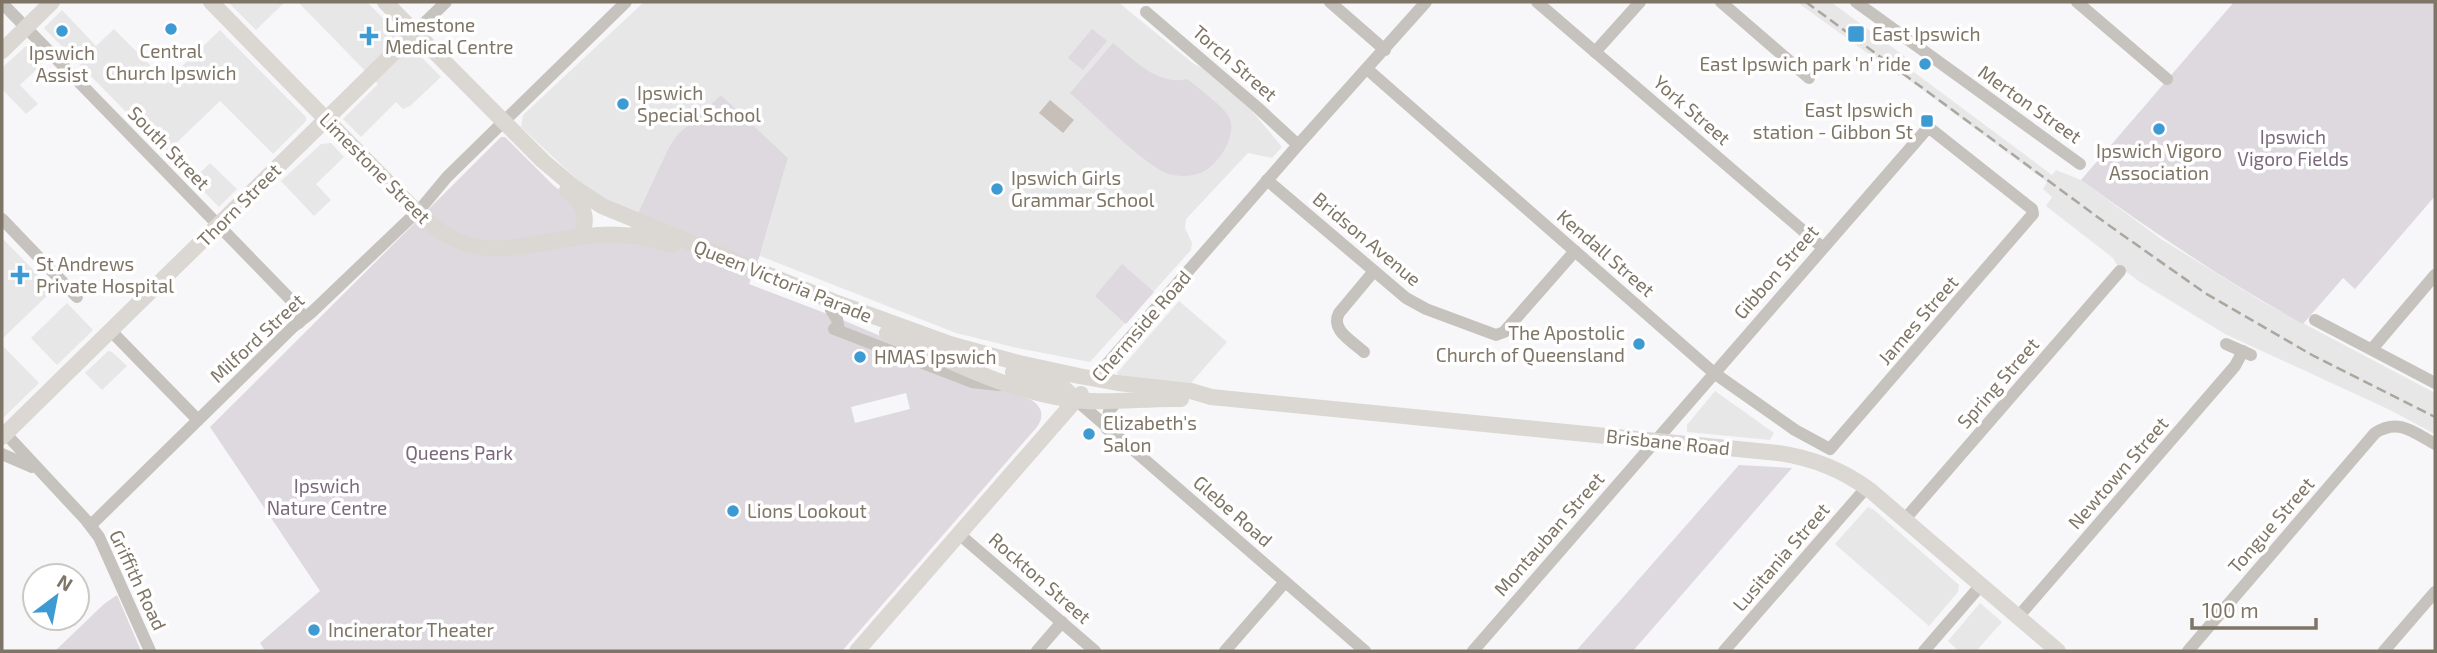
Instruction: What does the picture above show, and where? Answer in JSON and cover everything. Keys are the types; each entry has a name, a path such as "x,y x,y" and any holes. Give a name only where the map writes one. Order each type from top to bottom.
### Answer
{"main road":[{"path":"2,51 52,2"},
{"name":"Limestone Street","path":"211,2 432,227 450,238 480,248 514,249 579,237"},
{"name":"Queen Victoria Parade","path":"385,2 543,161 575,188 614,212 879,320 974,351 1094,379"},
{"name":"Thorn Street","path":"4,435 415,33"},
{"path":"543,161 553,177 573,194 580,204 586,223 579,237"},
{"name":"Queen Victoria Parade","path":"579,237 644,237 681,249 1010,385 1076,400"},
{"path":"974,351 1009,371 1063,387 1076,400"},
{"name":"Brisbane Road","path":"1094,379 1191,391 1212,397"},
{"name":"Chermside Road","path":"857,651 1094,379"},
{"path":"1036,392 1051,405 1052,427"},
{"name":"Brisbane Road","path":"1076,400 1212,397 1790,455 1827,466 1866,488 2058,651"}],"street":[{"name":"Thorn Street","path":"415,33 446,2"},
{"name":"Milford Street","path":"91,526 626,2"},
{"path":"1330,2 1385,50"},
{"name":"Chermside Road","path":"1094,379 1426,2"},
{"name":"York Street","path":"1537,2 1822,247"},
{"path":"1595,52 1640,2"},
{"path":"1721,2 1809,78"},
{"name":"Merton Street","path":"1856,2 2080,164"},
{"path":"2077,2 2167,79"},
{"name":"South Street","path":"2,4 296,306 301,314 299,323"},
{"name":"Torch Street","path":"1146,12 1258,107 1298,145"},
{"name":"Kendall Street","path":"1367,69 1714,373 1795,430 1831,450"},
{"name":"Gibbon Street","path":"1655,441 1822,247 1929,129 2032,209 2033,214"},
{"name":"Bridson Avenue","path":"1267,180 1406,298 1419,306 1499,335 1575,251"},
{"name":"James Street","path":"1831,450 2033,214"},
{"path":"2,219 77,297"},
{"path":"1364,352 1341,331 1336,320 1374,271"},
{"name":"Spring Street","path":"1905,519 2120,271"},
{"path":"2372,349 2435,275"},
{"name":"Queen Victoria Parade","path":"831,310 837,319 836,330 972,382 1010,385"},
{"path":"2315,320 2435,383"},
{"path":"111,331 198,421"},
{"name":"Newtown Street","path":"2018,617 2247,353 2226,344"},
{"name":"Glebe Road","path":"1076,400 1365,651"},
{"path":"1107,429 1109,411 1118,400"},
{"name":"Tongue Street","path":"2188,651 2375,433 2385,426 2399,425 2435,444"},
{"name":"Griffith Road","path":"4,435 91,526 105,550 149,651"},
{"name":"Montauban Street","path":"1472,651 1655,441"},
{"path":"2,454 39,469"},
{"name":"Lusitania Street","path":"1724,651 1866,488"},
{"name":"Rockton Street","path":"959,534 1096,651"},
{"path":"1225,651 1285,582"},
{"path":"1924,651 1981,585"},
{"path":"2385,651 2435,592"},
{"path":"1037,651 1062,622"}],"shaded area":[{"path":"228,2 285,2 256,30"},
{"path":"298,2 367,2 441,77 410,106 403,109 396,102 361,137 343,119 378,84"},
{"name":"Ipswich Girls Grammar School","path":"644,2 1118,2 1252,111 1282,147 1272,158 1248,153 1186,219 1185,228 1192,243 1191,250 1090,362 1017,348 956,333 760,256 788,158 721,95 677,135 637,215 603,199 584,186 521,127 523,115"},
{"path":"1797,2 1831,2 1911,61 1907,67 2052,175 2056,170 2081,180 2161,239 2263,302 2435,393 2435,434 2390,410 2225,334 2140,282 2046,206 2052,197 2043,189 2047,182 1901,74 1899,76"},
{"path":"62,10 96,46 114,29 150,65 148,68 160,80 172,69 179,69 220,30 306,117 306,121 273,154 220,101 166,153 44,28"},
{"path":"26,46 43,63 20,85 38,104 26,114 2,89 2,68"},
{"path":"1050,100 1074,120 1063,133 1039,113"},
{"path":"331,143 344,157 316,184 331,200 314,216 281,181 321,144"},
{"path":"210,163 237,189 219,207 193,180"},
{"name":"St Andrews Private Hospital","path":"2,238 53,290 2,339"},
{"path":"1179,301 1227,342 1191,383 1118,375 1117,373"},
{"path":"67,303 93,330 57,365 31,338"},
{"path":"2,345 39,383 2,419"},
{"path":"108,351 127,366 102,390 85,373"},
{"path":"1715,391 1774,433 1770,440 1687,432 1687,425"},
{"path":"1868,507 1959,585 1958,592 1929,626 1835,544"},
{"path":"1980,603 2002,622 1976,651 1959,651 1948,641"}],"green space":[{"name":"Ipswich Vigoro Fields","path":"2234,2 2435,2 2435,196 2355,289 2343,278 2303,324 2190,255 2081,180"},
{"path":"1092,29 1107,41 1083,70 1068,58"},
{"path":"1113,43 1156,75 1166,79 1187,79 1227,114 1231,126 1229,141 1211,166 1188,176 1169,174 1159,169 1133,150 1070,93"},
{"name":"Queens Park","path":"721,95 788,158 749,284 838,318 1031,400 1041,412 1037,427 842,651 265,651 260,643 320,591 210,427 501,137 505,137 554,186 568,196 580,222 611,242 622,242 677,135","holes":["906,393 910,409 855,423 851,407"]},
{"path":"1122,264 1154,292 1126,324 1095,296"},
{"path":"1739,465 1792,468 1633,651 1576,651"},
{"path":"117,595 141,651 55,651 75,632 91,632 91,616"}],"railway":[{"path":"1806,2 2205,293 2312,355 2435,417"}],"place":[{"name":"Central Church Ipswich","path":"171,29"},
{"name":"Ipswich Assist","path":"62,31"},
{"name":"East Ipswich","path":"1856,34"},
{"name":"Limestone Medical Centre","path":"369,36"},
{"name":"East Ipswich park 'n' ride","path":"1925,64"},
{"name":"Ipswich Special School","path":"623,104"},
{"name":"East Ipswich station - Gibbon St","path":"1927,121"},
{"name":"Ipswich Vigoro Association","path":"2159,129"},
{"name":"Ipswich Girls Grammar School","path":"997,189"},
{"name":"St Andrews Private Hospital","path":"20,275"},
{"name":"The Apostolic Church of Queensland","path":"1639,344"},
{"name":"HMAS Ipswich","path":"860,357"},
{"name":"Elizabeth's Salon","path":"1089,434"},
{"name":"Lions Lookout","path":"733,511"},
{"name":"Incinerator Theater","path":"314,630"}],"park label":[{"name":"Ipswich Nature Centre","path":"327,497"}]}
